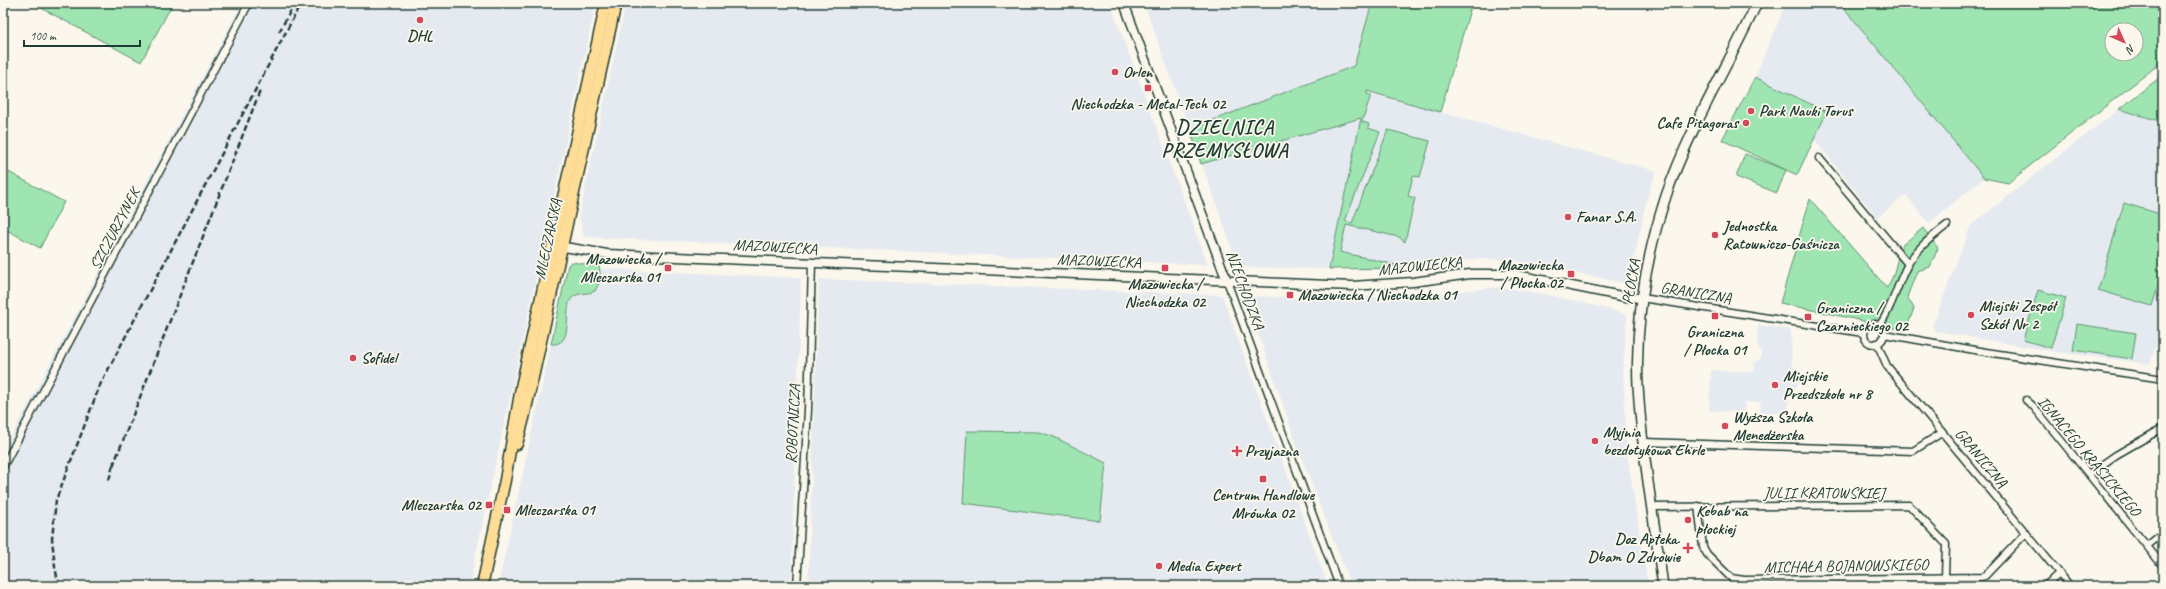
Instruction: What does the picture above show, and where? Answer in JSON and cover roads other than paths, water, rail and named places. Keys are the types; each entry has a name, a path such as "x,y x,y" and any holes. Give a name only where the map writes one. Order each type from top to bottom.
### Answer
{"main road":[{"name":"MLECZARSKA","path":"557,245 606,3"},
{"name":"MLECZARSKA","path":"482,586 505,480 521,387 616,3"},
{"name":"PŁOCKA","path":"1663,586 1638,386 1638,357 1642,298 1657,228 1669,189 1697,122 1757,3"}],"street":[{"name":"SZCZURZYNEK","path":"3,467 249,3"},
{"name":"NIECHODZKA","path":"1124,3 1339,586"},
{"path":"1819,158 1908,264"},
{"path":"1880,325 1891,307 1908,264 1920,248 1947,225"},
{"name":"MAZOWIECKA","path":"557,245 607,254 1352,286 1413,282 1470,274 1512,274 1622,297 1642,298"},
{"name":"ROBOTNICZA","path":"797,586 808,410 812,263"},
{"name":"GRANICZNA","path":"1642,298 1863,333"},
{"path":"1870,324 1880,325 1884,334 1882,340 1878,343 1872,344 1866,341 1863,333 1865,328 1870,324"},
{"path":"1884,334 1986,352 2163,379"},
{"name":"GRANICZNA","path":"1878,343 1881,356 1887,366 2070,586"},
{"name":"IGNACEGO KRASICKIEGO","path":"2026,400 2034,407 2163,566"},
{"path":"2089,474 2116,455 2163,428"},
{"path":"1644,442 1913,451 1943,432"},
{"name":"JULII KRATOWSKIEJ","path":"1653,507 1909,505 1946,544 1945,577"},
{"name":"MICHAŁA BOJANOWSKIEGO","path":"1698,506 1703,547 1707,554 1731,578 1744,580 1985,576 2026,533"},
{"path":"2147,546 2163,533"},
{"path":"2045,586 2059,573"}],"railway":[{"path":"279,32 295,3"},
{"path":"59,586 52,539 56,500 100,385 298,9"},
{"path":"113,466 260,91"},
{"path":"109,480 114,461"}],"place":[{"name":"DHL","path":"420,20"},
{"name":"Orlen","path":"1115,72"},
{"name":"Niechodzka - Metal-Tech 02","path":"1148,88"},
{"name":"Park Nauki Torus","path":"1751,111"},
{"name":"Cafe Pitagoras","path":"1746,123"},
{"name":"Fanar S.A.","path":"1568,217"},
{"name":"Jednostka Ratowniczo-Gaśnicza","path":"1715,235"},
{"name":"Mazowiecka / Mleczarska 01","path":"668,268"},
{"name":"Mazowiecka / Niechodzka 02","path":"1165,268"},
{"name":"Mazowiecka / Płocka 02","path":"1571,274"},
{"name":"Mazowiecka / Niechodzka 01","path":"1290,295"},
{"name":"Miejski Zespół Szkół Nr 2","path":"1971,315"},
{"name":"Graniczna / Płocka 01","path":"1715,316"},
{"name":"Graniczna / Czarnieckiego 02","path":"1808,317"},
{"name":"Sofidel","path":"353,358"},
{"name":"Miejskie Przedszkole nr 8","path":"1775,385"},
{"name":"Wyższa Szkoła Menedżerska","path":"1725,426"},
{"name":"Myjnia bezdotykowa Ehrle","path":"1595,441"},
{"name":"Przyjazna","path":"1237,451"},
{"name":"Centrum Handlowe Mrówka 02","path":"1263,479"},
{"name":"Mleczarska 02","path":"489,505"},
{"name":"Mleczarska 01","path":"507,510"},
{"name":"Kebab na płockiej","path":"1688,520"},
{"name":"Doz Apteka. Dbam O Zdrowie","path":"1688,548"},
{"name":"Media Expert","path":"1159,566"}],"district":[{"name":"DZIELNICA PRZEMYSŁOWA","path":"1225,138"}]}
